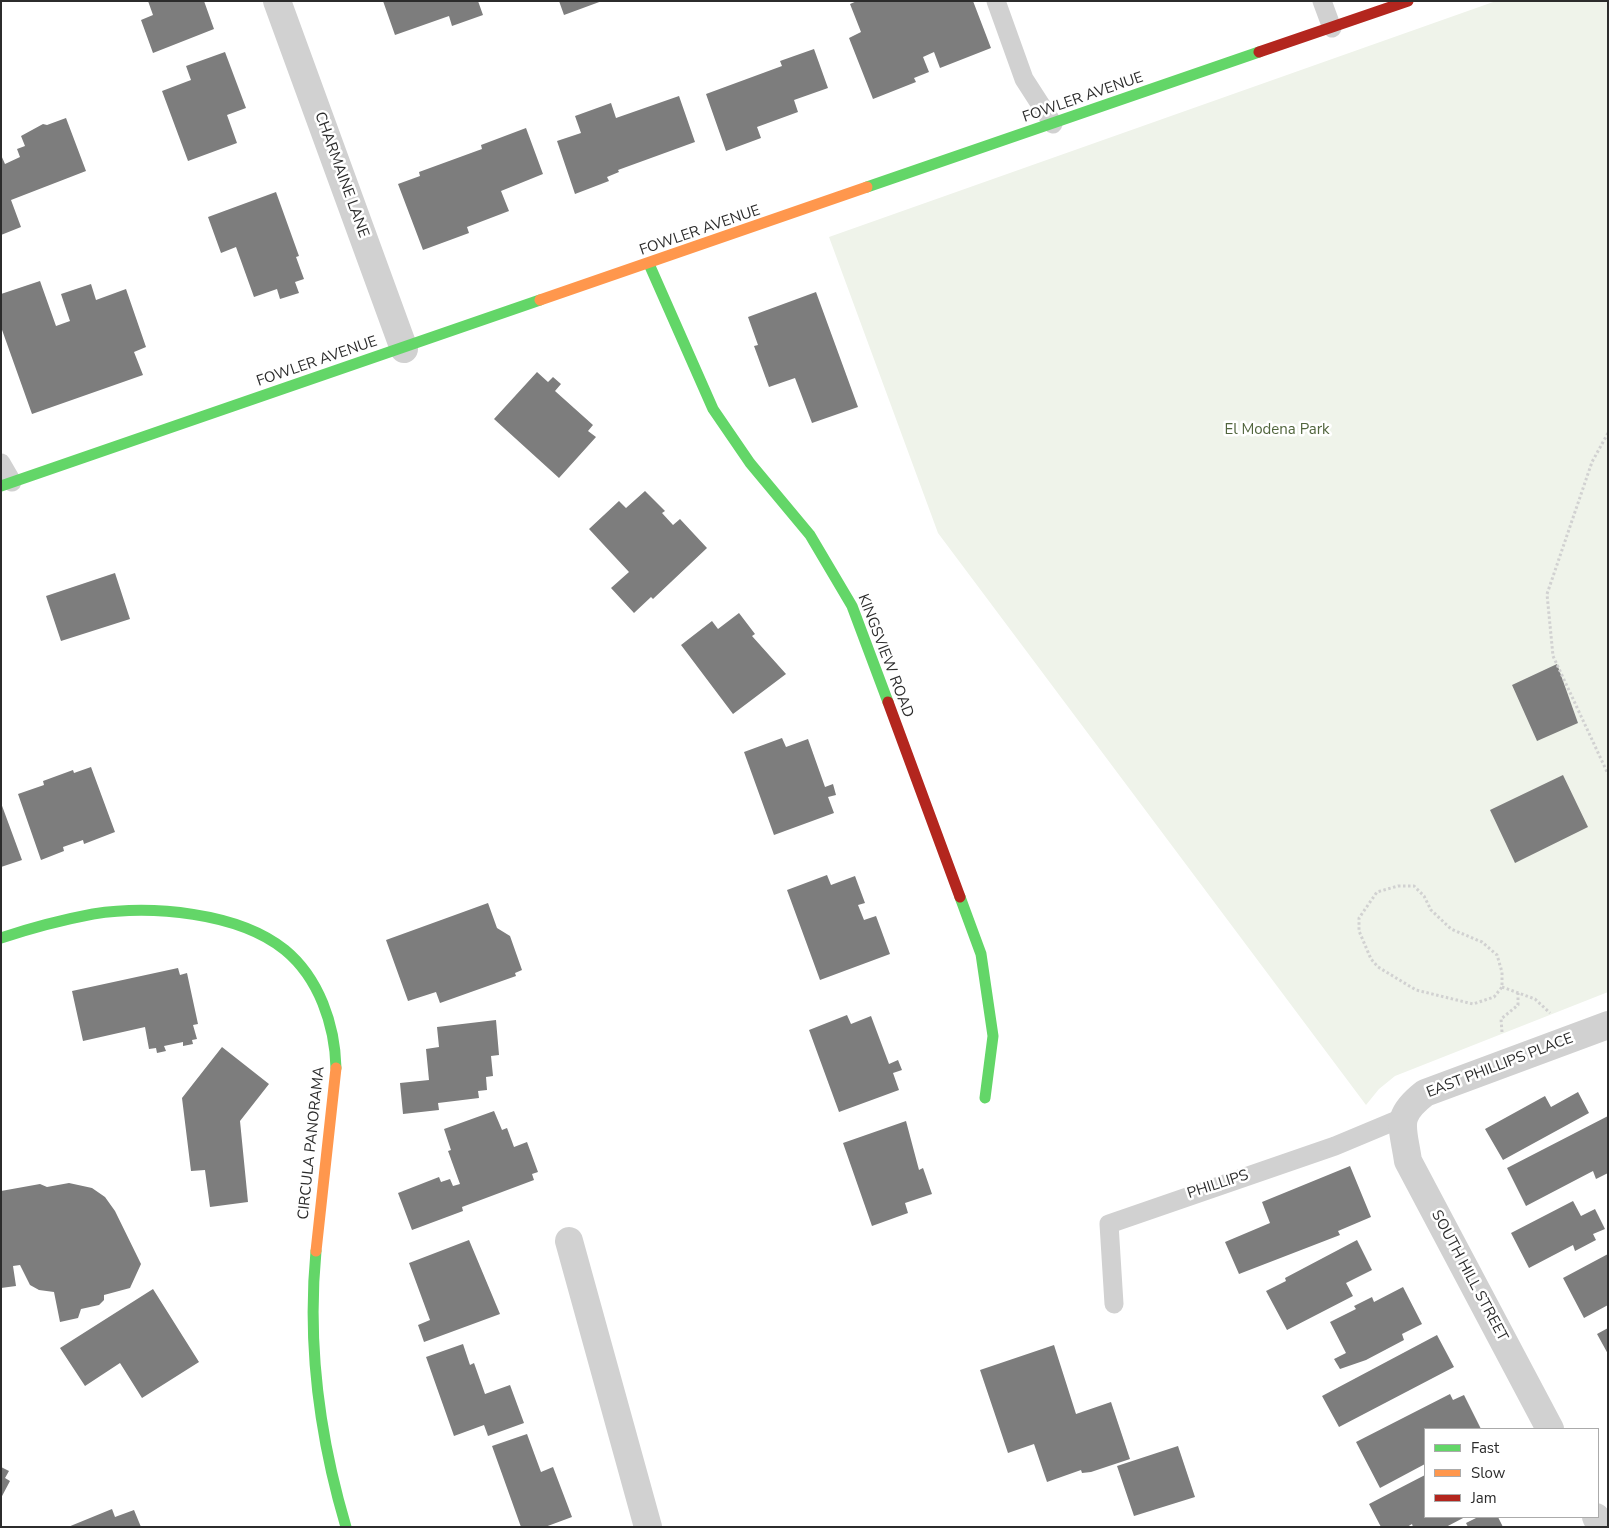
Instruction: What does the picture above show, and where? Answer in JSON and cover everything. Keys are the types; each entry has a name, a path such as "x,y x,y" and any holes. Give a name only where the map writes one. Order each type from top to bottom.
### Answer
{"street":[{"name":"CHARMAINE LANE","path":"278,1 404,349"},
{"name":"FOWLER AVENUE","path":"6,484 404,349 1408,1"},
{"name":"KINGSVIEW ROAD","path":"649,264 713,409 750,463 810,535 852,606 981,954 993,1036 985,1098"},
{"name":"CIRCULA PANORAMA","path":"1,938 25,928 89,912 166,910 200,915 245,927 270,939 298,960 315,984 327,1010 333,1034 335,1060 333,1105 316,1256 315,1362 326,1453 346,1527"},
{"name":"EAST PHILLIPS PLACE","path":"1402,1118 1410,1105 1425,1093 1608,1025"},
{"name":"SOUTH HILL STREET","path":"1402,1118 1408,1161 1549,1428"},
{"path":"569,1241 648,1527"}],"lane":[{"path":"996,1 1024,80 1053,124"},
{"path":"1322,1 1332,28"},
{"path":"1,463 6,484"},
{"name":"PHILLIPS","path":"1114,1304 1109,1224 1335,1146 1402,1118"}],"path":[{"path":"1608,433 1592,462 1547,594 1553,656 1608,774"},
{"path":"1398,886 1414,886 1424,896 1431,910 1450,929 1482,942 1497,955 1502,972 1502,987 1494,997 1473,1004 1416,990 1378,967 1371,959 1359,930 1360,918 1377,892 1398,886"},
{"path":"1502,987 1535,999 1555,1018 1569,1039"},
{"path":"1510,1061 1500,1025 1502,1019 1518,1005 1518,993"}],"green space":[{"name":"El Modena Park","path":"1496,1 1608,1 1608,992 1395,1076 1379,1089 1366,1105 938,533 829,237"}],"building":[{"path":"148,1 204,1 214,29 153,53 141,20 153,15"},
{"path":"383,1 478,1 483,15 452,26 449,16 395,35"},
{"path":"559,1 602,1 564,15"},
{"path":"857,1 973,1 991,48 940,68 934,52 923,57 929,72 914,78 916,82 873,99 849,38 861,32 850,4"},
{"path":"814,49 828,88 794,100 798,112 757,127 761,138 726,151 706,94 782,66 780,61"},
{"path":"225,52 246,108 227,115 237,143 188,161 162,91 191,80 186,66"},
{"path":"679,96 695,142 618,170 619,172 607,177 609,181 575,194 557,141 581,133 575,116 611,103 616,118"},
{"path":"66,118 86,171 11,200 21,227 1,235 1,155 5,164 20,157 17,149 25,146 21,136 43,124 47,125"},
{"path":"526,128 543,174 501,191 509,211 467,227 469,233 423,250 398,184 420,176 419,172 482,149 481,145"},
{"path":"276,192 299,256 296,257 304,279 295,282 299,293 280,299 277,289 254,297 236,247 221,253 208,217"},
{"path":"40,281 56,326 70,321 61,294 91,284 96,300 126,289 146,347 134,352 143,375 32,414 1,327 1,294"},
{"path":"816,292 858,407 812,423 795,378 769,387 754,346 758,345 748,317"},
{"path":"537,372 548,382 553,377 561,384 555,391 593,425 588,431 596,437 559,478 494,419"},
{"path":"645,491 665,511 662,513 673,525 680,519 707,548 653,599 651,597 634,613 611,588 629,572 589,529 619,501 626,508"},
{"path":"115,573 130,619 61,641 46,596"},
{"path":"739,613 755,634 752,636 786,674 733,714 681,645 712,621 718,629"},
{"path":"1557,664 1578,723 1537,741 1512,685"},
{"path":"782,738 786,747 808,739 825,787 833,784 836,795 828,797 834,813 774,835 744,752"},
{"path":"91,767 115,832 84,844 83,840 63,847 64,851 41,860 18,794 44,785 43,781 73,770 74,773"},
{"path":"1563,775 1588,827 1515,863 1490,810"},
{"path":"1,803 22,860 1,867"},
{"path":"827,875 831,885 855,876 865,903 858,905 864,920 876,916 890,954 820,980 787,890"},
{"path":"488,903 497,928 510,936 522,970 515,973 516,976 440,1003 436,992 408,1001 386,940"},
{"path":"178,968 180,975 187,973 198,1024 193,1025 197,1039 192,1040 193,1044 183,1046 183,1042 164,1046 166,1051 157,1053 156,1048 149,1049 145,1027 83,1041 72,991"},
{"path":"847,1015 851,1024 871,1016 889,1064 898,1060 902,1070 893,1073 899,1090 839,1112 809,1030"},
{"path":"496,1020 499,1055 491,1056 493,1076 486,1077 487,1090 478,1091 479,1098 438,1103 439,1110 403,1114 400,1083 429,1080 426,1049 439,1047 437,1027"},
{"path":"222,1047 269,1084 240,1121 248,1202 210,1207 205,1170 191,1171 182,1098"},
{"path":"1578,1092 1589,1113 1503,1160 1485,1129 1545,1096 1551,1107"},
{"path":"494,1111 502,1130 507,1128 514,1147 527,1142 538,1172 532,1174 534,1180 462,1207 463,1211 412,1230 398,1193 439,1177 441,1182 450,1179 453,1186 460,1184 448,1151 451,1150 444,1129"},
{"path":"1608,1116 1608,1173 1596,1179 1593,1171 1526,1206 1507,1168"},
{"path":"906,1121 919,1170 923,1168 932,1194 905,1203 908,1213 872,1226 843,1143"},
{"path":"1350,1166 1371,1217 1338,1231 1340,1235 1239,1274 1225,1242 1270,1223 1262,1202"},
{"path":"69,1183 92,1188 105,1197 115,1211 141,1264 130,1288 104,1295 104,1300 99,1305 81,1309 78,1318 60,1322 54,1292 39,1290 30,1285 20,1265 13,1266 16,1286 1,1288 1,1191 40,1184 47,1187"},
{"path":"1573,1201 1581,1216 1595,1209 1605,1229 1593,1234 1596,1240 1575,1251 1573,1245 1529,1268 1511,1233"},
{"path":"469,1240 500,1314 424,1342 418,1325 430,1320 409,1263"},
{"path":"1357,1240 1372,1270 1346,1283 1353,1296 1287,1330 1266,1291 1286,1281 1285,1278"},
{"path":"1608,1254 1608,1305 1584,1318 1563,1278"},
{"path":"1403,1287 1422,1324 1402,1334 1404,1340 1366,1360 1340,1369 1334,1359 1346,1353 1330,1322 1356,1309 1354,1306 1372,1297 1374,1302"},
{"path":"153,1289 199,1362 142,1398 120,1363 85,1386 60,1348"},
{"path":"1608,1328 1608,1354 1597,1334"},
{"path":"1437,1335 1454,1367 1339,1427 1322,1396"},
{"path":"463,1344 470,1365 474,1363 485,1394 510,1385 524,1423 488,1436 484,1425 454,1436 426,1357"},
{"path":"1054,1345 1076,1414 1111,1402 1130,1459 1091,1472 1082,1473 1081,1470 1047,1482 1034,1444 1008,1453 980,1370"},
{"path":"1450,1394 1453,1400 1464,1395 1480,1428 1424,1428 1424,1465 1380,1488 1356,1442"},
{"path":"527,1434 541,1472 553,1467 572,1517 545,1527 521,1527 492,1446"},
{"path":"1178,1446 1195,1497 1134,1516 1117,1466"},
{"path":"1,1467 9,1471 5,1478 10,1481 1,1498"},
{"path":"1424,1476 1424,1518 1463,1518 1446,1527 1413,1527 1412,1524 1407,1527 1381,1527 1369,1504"},
{"path":"112,1509 115,1517 134,1510 141,1527 68,1527"},
{"path":"1476,1518 1498,1518 1503,1527 1468,1527 1466,1523"}],"traffic: fast":[{"path":"867,187 1259,52"},
{"path":"649,264 713,409 750,463 810,535 852,606 888,702"},
{"path":"1,486 540,300"},
{"path":"960,897 981,954 993,1036 985,1098"},
{"path":"1,938 69,919 116,911 167,911 193,914 243,927 266,937 285,950 307,974 316,988 328,1019 335,1052 336,1068"},
{"path":"316,1251 313,1321 317,1390 329,1459 346,1527"}],"traffic: slow":[{"path":"540,300 867,187"},
{"path":"316,1251 336,1068"}],"traffic: jam":[{"path":"1259,52 1408,1"},
{"path":"888,702 960,897"}]}
